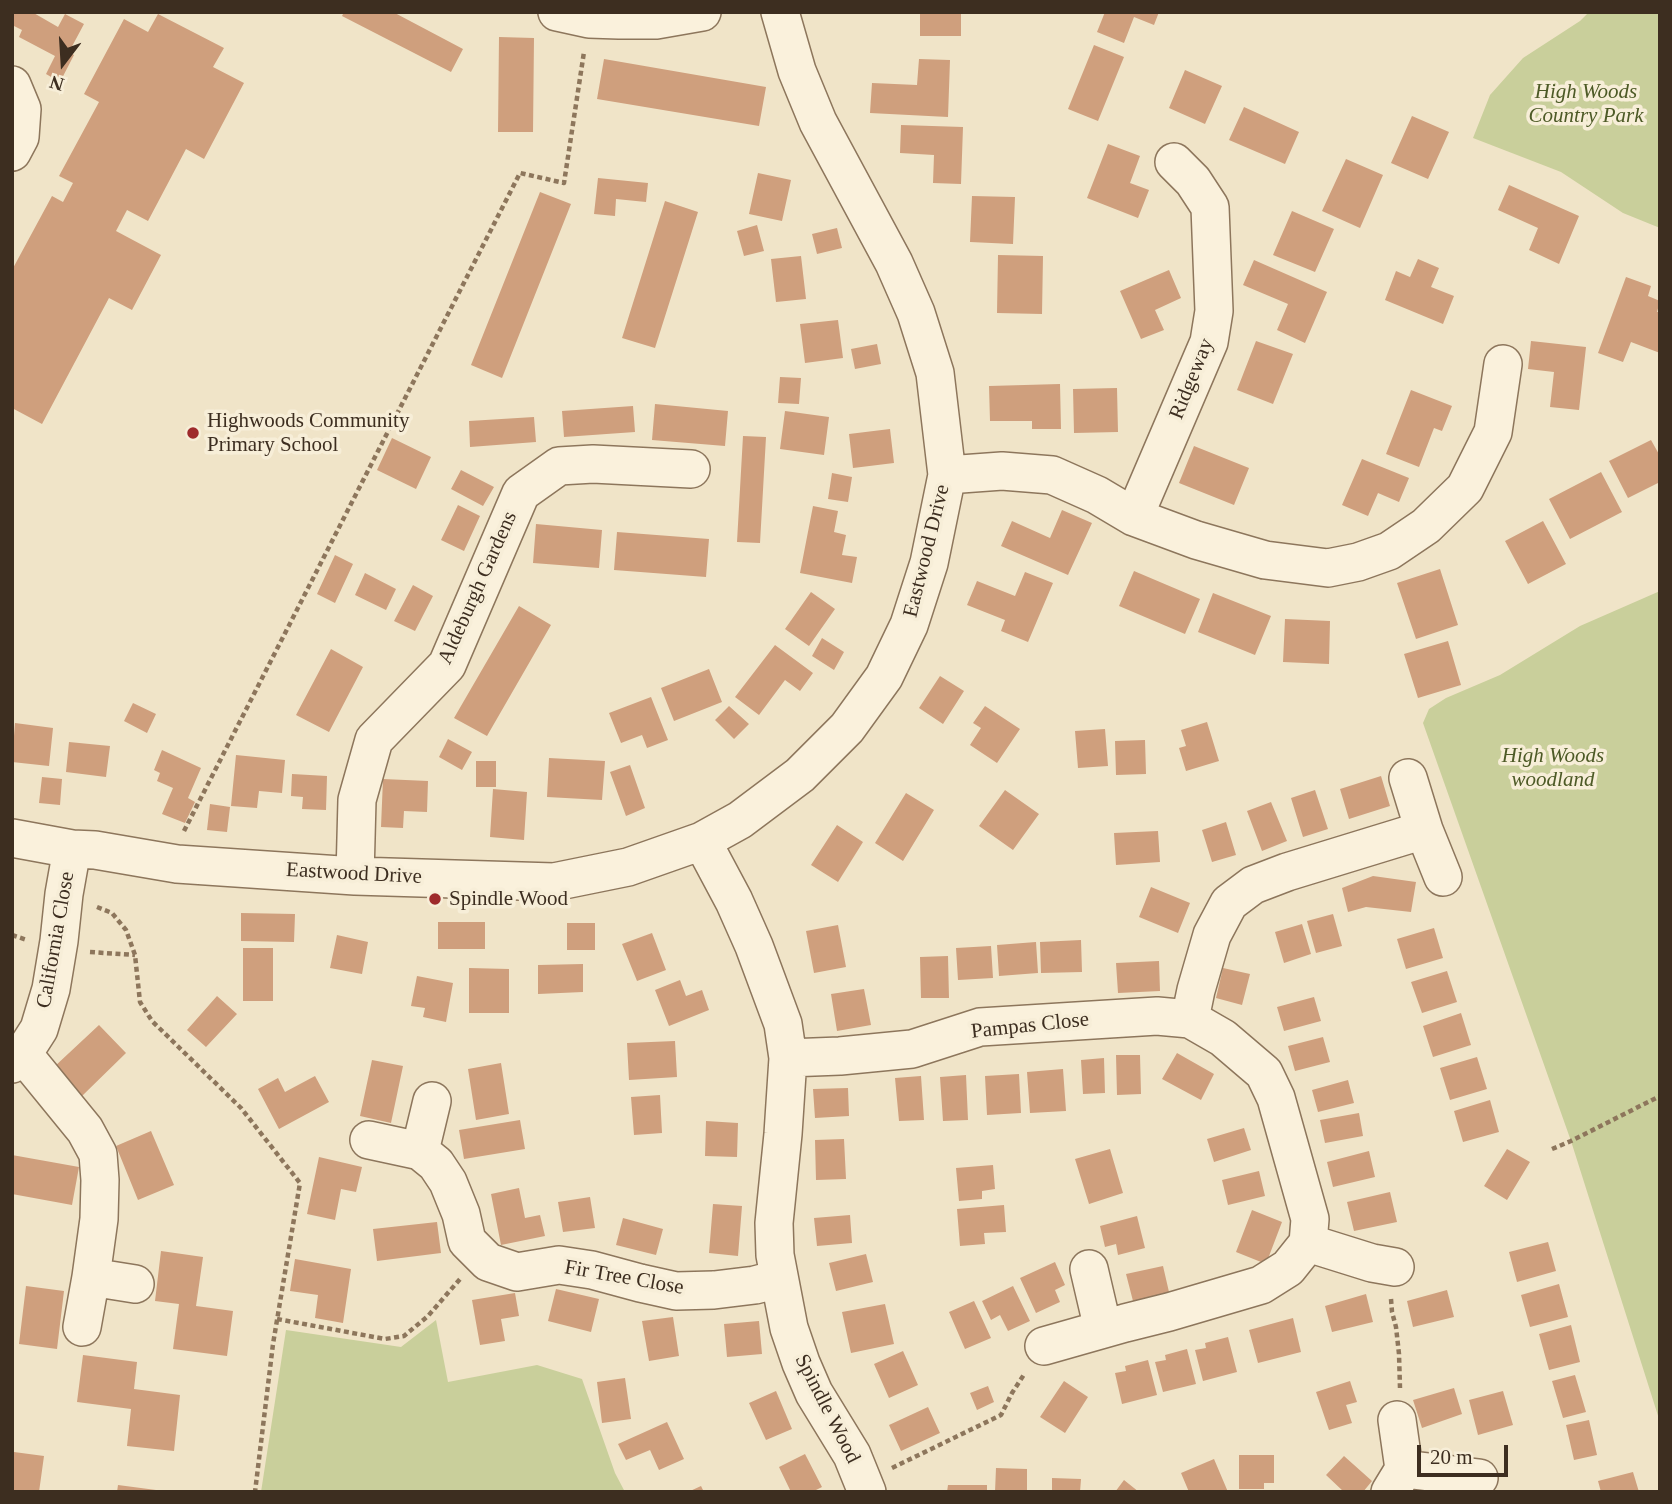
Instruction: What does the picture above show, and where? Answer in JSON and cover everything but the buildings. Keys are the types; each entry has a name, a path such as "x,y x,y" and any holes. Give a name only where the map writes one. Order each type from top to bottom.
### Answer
{"street":[{"path":"573,16 656,20 702,12"},
{"name":"Eastwood Drive","path":"12,838 167,863 355,876 554,882 628,867 702,841 740,820 800,775 847,728 884,677 909,625 929,563 947,475 935,373 916,313 894,263 818,122 797,71 780,12"},
{"path":"12,85 22,108 20,137 12,152"},
{"name":"Ridgeway","path":"1134,517 1209,342 1214,311 1210,207 1193,181 1174,162"},
{"path":"947,475 1002,471 1052,475 1097,495 1134,517 1196,540 1265,560 1328,568 1358,562 1389,551 1426,526 1465,488 1493,432 1503,364"},
{"name":"Aldeburgh Gardens","path":"355,876 357,800 374,740 447,665 521,493 559,466 593,464 691,469"},
{"path":"1408,778 1424,830 1443,877"},
{"path":"1189,1019 1212,935 1229,903 1253,885 1276,876 1424,830"},
{"name":"Spindle Wood","path":"702,841 754,946 783,1024 788,1058 774,1223 778,1279 789,1328 814,1392 852,1455 865,1487"},
{"name":"California Close","path":"17,1059 39,1028 51,989 72,849"},
{"name":"Pampas Close","path":"788,1058 912,1049 980,1027 1157,1016 1189,1019 1223,1038 1264,1073 1276,1098 1310,1219 1308,1243"},
{"path":"17,1059 85,1130 98,1154 99,1219 92,1277 82,1327"},
{"path":"420,1151 432,1101"},
{"path":"369,1140 420,1151 436,1164 448,1182 461,1214 467,1241 481,1255"},
{"path":"1044,1346 1261,1285 1288,1268 1308,1243 1371,1263 1395,1267"},
{"name":"Fir Tree Close","path":"481,1255 488,1262 517,1272 559,1265 592,1270 676,1291 714,1290 778,1279"},
{"path":"1088,1269 1103,1329"},
{"path":"92,1277 135,1284"},
{"path":"1397,1420 1397,1480 1479,1478"}],"path":[{"path":"167,863 520,173 564,183 573,16"},
{"path":"64,894 112,913 126,930 135,955 140,1002 152,1021 241,1108 299,1183 277,1319 255,1492"},
{"path":"58,949 135,955"},
{"path":"1552,1149 1660,1096"},
{"path":"277,1319 385,1339 404,1336 428,1316 481,1255"},
{"path":"1395,1267 1391,1295 1401,1403 1397,1420"},
{"path":"865,1487 1001,1415 1027,1371 1046,1359 1044,1346"}],"green space":[{"name":"High Woods Country Park","path":"1589,12 1660,12 1660,228 1623,213 1561,172 1473,138 1490,95 1523,58 1580,21"},
{"name":"High Woods woodland","path":"1660,591 1660,1422 1571,1141 1423,723 1429,709 1446,698 1500,675 1580,626"},
{"path":"436,1320 448,1382 537,1365 582,1379 615,1473 625,1492 261,1492 286,1330 401,1347"}],"place":[{"name":"Highwoods Community Primary School","path":"193,433"},
{"name":"Spindle Wood","path":"435,899"}]}
